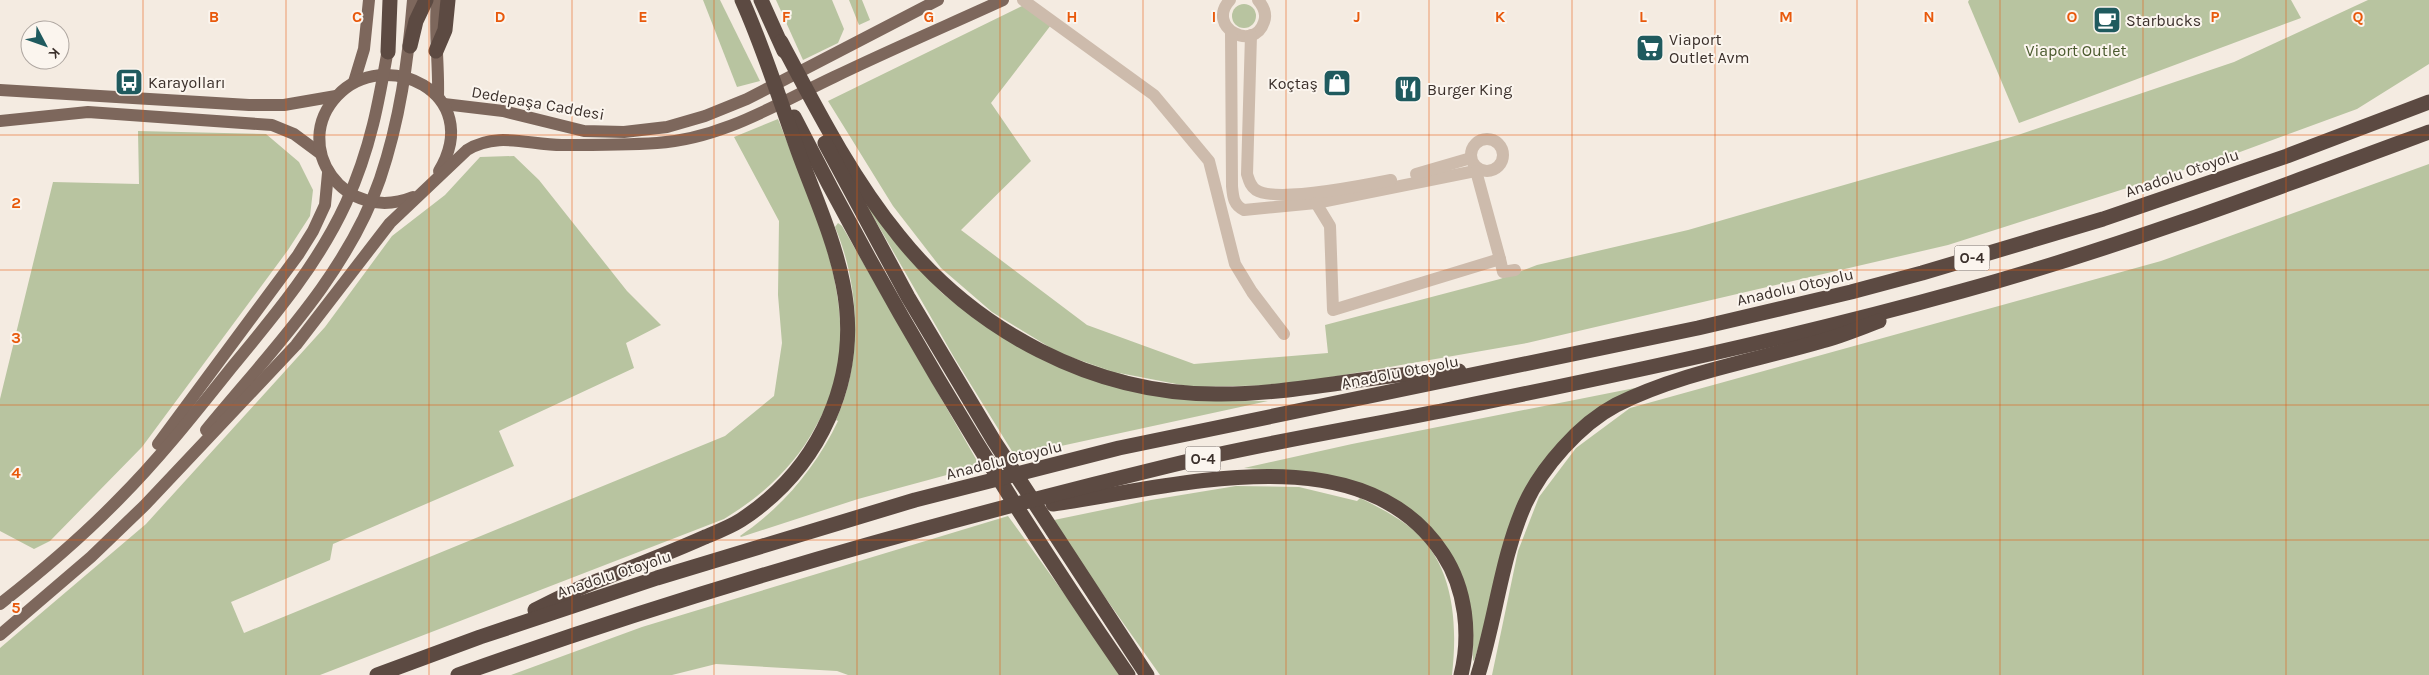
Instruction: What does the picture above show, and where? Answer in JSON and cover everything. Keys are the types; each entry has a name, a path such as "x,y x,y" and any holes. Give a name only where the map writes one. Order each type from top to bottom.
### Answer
{"highway":[{"path":"388,52 390,0"},
{"path":"410,46 416,21 426,0"},
{"path":"436,51 445,30 448,0"},
{"path":"480,637 594,582 663,556 740,521 771,498 788,482 810,454 829,421 839,393 846,362 848,329 843,284 825,220 742,0"},
{"path":"761,0 781,42 847,160 882,214 917,257 936,278 982,315 1028,344 1058,359 1118,381 1153,388 1216,394 1275,392 1420,372 1502,370"},
{"path":"781,42 807,108 908,298 994,441 1043,532 1128,675"},
{"path":"763,55 856,233 979,448 1147,675"},
{"name":"Anadolu Otoyolu","path":"378,675 480,637 666,575 915,500 1119,448 1698,328 1851,292 1931,270 2103,219 2287,156 2429,102"},
{"name":"O-4","path":"458,675 576,633 780,569 987,512 1172,465 1716,353 1960,291 2170,226 2429,132"},
{"path":"1478,675 1511,539 1526,502 1541,476 1563,448 1591,423 1615,406 1658,388 1735,364 1823,341 1960,291"},
{"path":"987,512 1229,478 1301,476 1350,487 1376,498 1412,520 1434,542 1449,563 1463,603 1466,651 1461,675"}],"main road":[{"path":"354,82 364,49 369,0"},
{"path":"0,602 15,592 88,530 149,468 296,288 330,235 347,201 374,128 396,0"},
{"path":"144,506 311,301 349,244 366,213 382,171 403,93 410,46 413,0"},
{"path":"437,0 434,26 441,100"},
{"name":"Dedepaşa Caddesi","path":"441,100 584,131 624,132 667,127 704,116 747,98 938,0"},
{"path":"0,635 91,557 144,506 296,345 374,241 417,195 467,150 477,144 494,140 517,139 560,145 669,142 708,133 755,116 833,77 1003,0"},
{"path":"417,195 398,202 378,204 359,199 347,192 328,173 321,154 320,134 325,114 336,96 354,82 370,76 390,75 420,83 429,88 441,100 450,115 451,138 446,157 433,182"},
{"path":"0,90 249,106 284,105 336,96"},
{"path":"0,121 88,112 272,125 294,134 321,154"},
{"path":"88,530 140,468 298,255 313,231 325,205 328,173"},
{"path":"0,628 91,557"}],"street":[{"path":"1023,0 1154,95 1209,161 1235,264 1252,292 1284,334"},
{"path":"1229,1 1223,14 1227,27 1237,35 1251,35 1257,32 1264,20 1263,6 1258,0"},
{"path":"1232,32 1233,197 1239,208 1244,210 1316,203 1414,182 1478,171 1490,171 1499,166 1503,157 1501,147 1492,140 1481,140 1473,148 1471,158 1478,171 1503,272 1516,270"},
{"path":"1251,35 1247,165 1258,201 1254,208"},
{"path":"1233,197 1241,187 1255,189 1267,194 1300,193 1346,188 1399,178 1471,158"},
{"path":"1316,203 1330,226 1333,310 1500,259"}],"green space":[{"path":"703,0 720,0 760,81 737,87"},
{"path":"776,0 832,0 844,29 838,43 803,60"},
{"path":"849,0 862,0 870,20 859,25"},
{"name":"Viaport Outlet","path":"1969,0 2291,0 2301,18 2019,123 1968,2"},
{"path":"2368,0 2429,0 2429,64 2357,109 2240,152 1948,245 1527,343 1286,385 1192,387 1114,372 1059,353 992,312 941,268 893,206 828,101 1024,5 1051,25 991,103 1031,161 961,230 1087,325 1194,364 1328,353 1325,325 1500,279 1537,265 1688,230 2018,135 2234,62"},
{"path":"1244,4 1252,8 1256,16 1252,24 1244,28 1236,24 1232,16 1236,8"},
{"path":"778,119 826,247 839,313 840,347 833,393 808,441 776,479 738,510 724,519 320,675 0,675 0,648 146,524 325,327 392,236 445,195 480,157 514,156 539,180 627,291 661,325 626,343 634,368 499,431 514,466 333,544 330,560 231,602 244,633 725,436 774,396 782,343 778,295 779,221 734,137"},
{"path":"138,131 266,134 299,162 313,190 310,216 288,250 142,447 50,541 34,549 0,531 0,399 53,182 139,184"},
{"path":"2429,164 2429,675 1492,675 1518,551 1539,497 1576,448 1630,408 2161,261"},
{"path":"863,199 898,246 943,294 1006,338 1205,400 1268,401 1015,456 955,359"},
{"path":"838,223 842,226 980,466 858,499 741,537 797,485 809,470 838,421 836,420 845,397 851,373 855,324 850,274 835,227"},
{"path":"1655,384 1629,394 1530,482 1474,661 1471,611 1453,561 1435,532 1406,507 1380,492 1349,480 1308,472 1244,468 1352,444"},
{"path":"1236,486 1299,487 1357,501 1360,498 1407,525 1423,539 1435,556 1449,593 1453,613 1454,634 1452,675 1160,675 1090,576 1054,520 1151,500"},
{"path":"1008,516 1123,675 848,675 837,671 716,664 672,675 511,675 642,627"}],"place":[{"name":"Starbucks","path":"2107,20"},
{"name":"Viaport Outlet Avm","path":"1650,48"},
{"name":"Karayolları","path":"129,82"},
{"name":"Koçtaş","path":"1337,83"},
{"name":"Burger King","path":"1408,89"}]}
